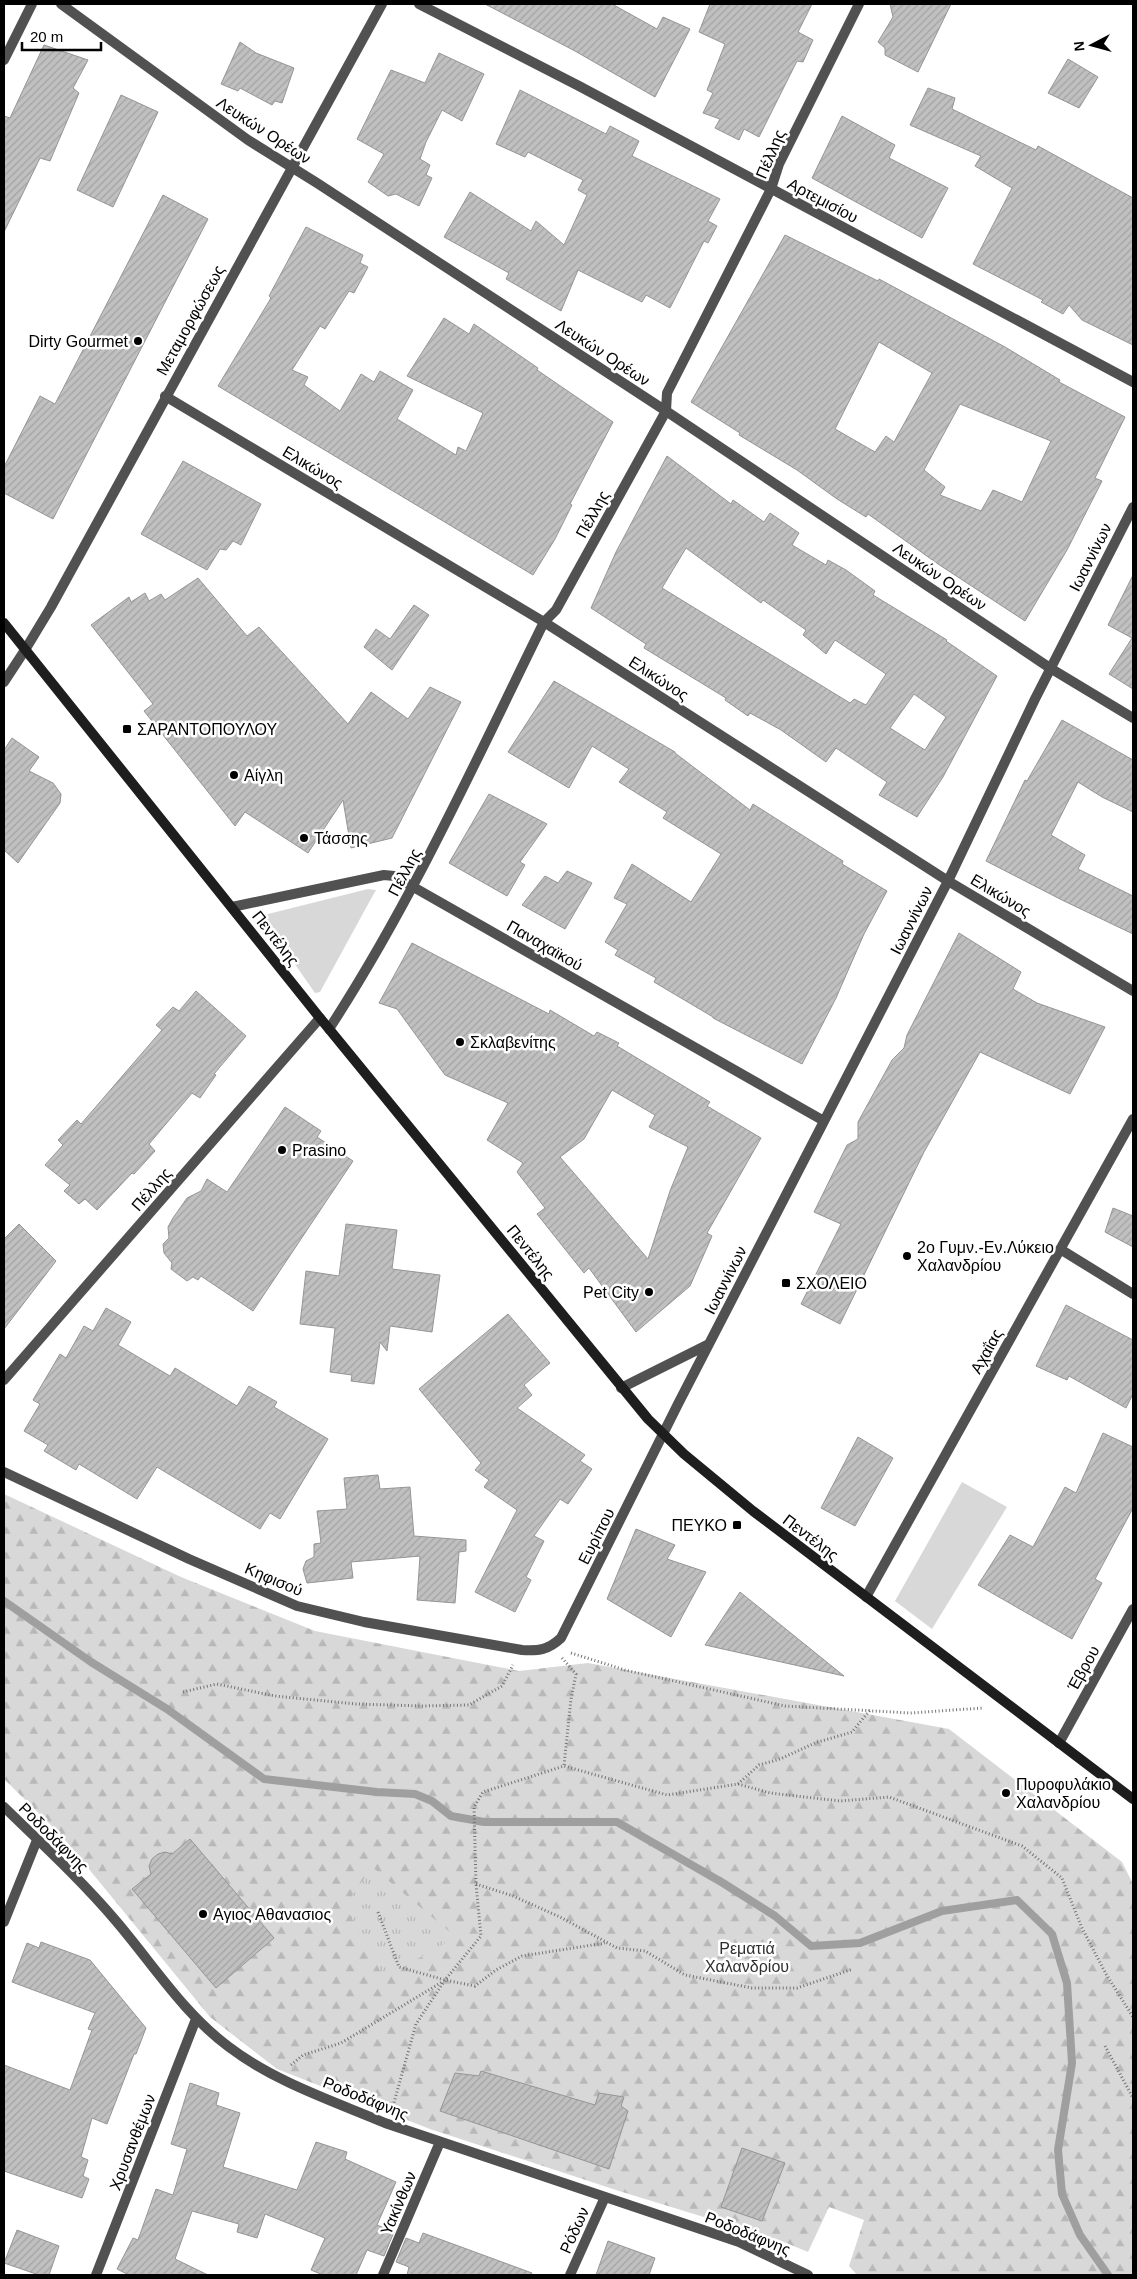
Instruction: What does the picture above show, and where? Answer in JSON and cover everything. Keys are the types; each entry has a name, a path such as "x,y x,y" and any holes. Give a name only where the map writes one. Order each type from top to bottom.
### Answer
{"main road":[{"name":"Πεντέλης","path":"4,623 320,1018 621,1388 664,1435 753,1511 1133,1799"}],"street":[{"path":"4,60 32,4"},
{"name":"Λευκών Ορέων","path":"61,4 157,75 291,168 666,411 1050,668 1133,718"},
{"name":"Μεταμορφώσεως","path":"4,682 51,608 165,396 382,4"},
{"name":"Αρτεμισίου","path":"419,4 579,86 1133,382"},
{"name":"Πέλλης","path":"329,1029 414,888 544,622 556,610 666,411 666,393 771,189 779,164 859,4"},
{"name":"Ελικώνος","path":"165,396 544,622 948,882 1133,991"},
{"name":"Ιωαννίνων","path":"664,1435 709,1344 948,882 1050,668 1133,507"},
{"name":"Παναχαϊκού","path":"232,907 384,875 394,876 824,1121"},
{"name":"Πέλλης","path":"4,1380 320,1018"},
{"name":"Αχαΐας","path":"866,1597 1133,1120"},
{"path":"1060,1249 1133,1294"},
{"path":"621,1388 709,1344"},
{"name":"Ευρίπου","path":"551,1647 561,1638 664,1435"},
{"name":"Κηφισού","path":"4,1472 189,1559 297,1606 364,1622 522,1650 540,1651 551,1647"},
{"name":"Έβρου","path":"1058,1742 1133,1609"},
{"name":"Ροδοδάφνης","path":"4,1808 115,1919 196,2019 228,2047 254,2065 385,2123 739,2242 808,2275"},
{"path":"4,1922 37,1840"},
{"name":"Χρυσανθέμων","path":"96,2275 196,2019"},
{"name":"Υακίνθων","path":"383,2275 440,2142"},
{"name":"Ρόδων","path":"570,2275 605,2197"}],"path":[{"path":"551,1647 625,1670 785,1706 910,1713 1011,1707"},
{"path":"183,1692 217,1684 275,1696 356,1704 470,1705 502,1686 522,1650"},
{"path":"564,1766 571,1699 576,1674"},
{"path":"738,1784 759,1765 780,1759 815,1743 852,1732 870,1710"},
{"path":"392,2107 416,2024 445,1980 481,1936 476,1884 474,1807 483,1792 564,1766 667,1795 738,1784 770,1793 840,1801 889,1797 1022,1846 1062,1878 1082,1928 1106,1974 1133,2017"},
{"path":"476,1884 513,1896 560,1917 617,1948 645,1951 685,1975 752,1988 797,1988 853,1969"},
{"path":"378,1912 399,1967 475,1986 496,1970 522,1956 606,1943"},
{"path":"277,2076 303,2055 341,2043 445,1980"},
{"path":"1105,2046 1133,2098"}],"green space":[{"path":"368,889 376,890 320,992 315,993 264,920 268,914"},
{"path":"962,1482 1007,1507 932,1629 895,1601"},
{"name":"Ρεματιά Χαλανδρίου","path":"4,1494 181,1577 315,1631 519,1671 588,1663 949,1729 1122,1862 1133,1884 1133,2275 857,2275 849,2266 864,2220 829,2207 808,2252 779,2240 619,2191 430,2129 277,2069 210,2017 61,1835 4,1779"},
{"path":"372,1867 456,1937 384,1978 345,1906"}],"building":[{"path":"485,4 612,4 657,29 663,17 690,29 655,97 575,51"},
{"path":"710,4 812,4 798,32 813,40 803,62 797,61 759,137 744,129 739,140 715,128 720,119 703,113 713,93 707,90 725,44 699,32"},
{"path":"890,4 951,4 918,72 885,55 885,48 878,42 893,17"},
{"path":"240,42 256,53 294,68 282,103 275,101 272,105 240,88 238,91 221,84"},
{"path":"44,45 88,60 73,88 79,93 50,161 40,158 4,232 4,116 10,118"},
{"path":"439,53 484,74 462,121 442,110 426,142 420,159 430,165 426,175 432,178 419,206 396,194 388,196 368,182 384,154 357,139 391,70 425,83"},
{"path":"1068,59 1098,77 1079,108 1048,93"},
{"path":"928,88 955,98 952,109 1036,150 1038,146 1133,198 1133,345 1082,320 1069,305 1063,314 1041,302 1043,300 973,264 1012,188 975,166 981,156 910,125"},
{"path":"520,90 606,134 610,126 639,141 632,156 720,199 708,221 717,226 708,243 704,241 670,308 646,295 642,302 578,270 561,311 506,279 509,273 444,237 470,192 531,231 536,221 564,245 587,195 578,190 583,180 528,152 525,157 496,144"},
{"path":"121,95 158,112 113,207 77,190"},
{"path":"842,116 895,145 889,158 948,188 922,238 812,178"},
{"path":"163,195 208,219 53,519 4,493 4,467 40,396 55,404"},
{"path":"306,227 363,255 360,263 368,267 354,293 349,291 325,329 320,326 292,370 308,377 304,385 340,411 361,374 374,382 380,371 413,390 397,419 456,455 458,447 466,451 483,413 407,376 444,318 469,334 474,324 613,422 570,504 572,505 555,539 533,575 218,386 271,298 269,296"},
{"path":"785,235 878,281 879,279 1005,347 1060,380 1059,382 1125,417 1095,478 1102,481 1067,550 1025,621 938,564 868,514 866,517 837,499 797,470 739,435 740,433 691,402","holes":["879,342 932,373 894,442 886,436 875,452 835,429","960,404 1051,441 1022,502 993,490 981,511 940,495 945,487 924,470"]},
{"path":"667,456 731,504 733,500 764,522 770,513 799,533 792,545 826,565 828,560 846,570 875,591 873,595 947,640 997,676 943,777 917,817 879,795 887,782 836,748 826,762 781,730 750,713 748,716 725,700 726,698 644,648 646,644 591,608 616,552","holes":["686,548 761,603 763,600 806,630 803,635 826,654 835,640 886,674 866,705 854,699 850,703 662,588","914,694 946,717 925,750 890,728"]},
{"path":"183,461 261,504 241,545 233,541 226,550 220,549 207,570 141,534"},
{"path":"1133,575 1133,689 1109,674 1132,638 1108,625"},
{"path":"198,578 247,636 259,627 348,724 371,692 408,719 430,687 461,702 392,838 351,848 343,800 308,853 245,812 235,826 144,711 153,704 91,625 129,597 131,602 145,593 149,601 161,594 165,600"},
{"path":"414,605 429,615 392,670 364,647 376,629 390,639"},
{"path":"554,681 675,752 750,810 753,804 843,861 842,864 887,891 864,934 836,998 802,1064 713,1018 654,982 656,978 615,955 618,950 605,942 627,904 614,898 632,864 691,902 721,854 663,818 667,812 619,782 629,769 592,746 569,788 508,752"},
{"path":"1062,720 1133,760 1133,812 1102,797 1078,782 1051,835 1085,855 1078,869 1133,896 1133,934 986,861 1025,780 1027,781"},
{"path":"12,738 39,757 29,771 53,783 61,794 60,803 18,863 4,850 4,750"},
{"path":"489,794 547,824 520,862 525,865 507,896 449,863"},
{"path":"567,871 592,883 565,929 522,905 545,876 558,883"},
{"path":"959,933 1021,972 1013,989 1037,1003 1105,1027 1070,1094 980,1052 924,1152 840,1324 801,1304 841,1224 814,1212 847,1145 858,1139 858,1122 892,1060 904,1048 907,1035"},
{"path":"412,943 549,1014 550,1010 594,1036 597,1032 619,1043 617,1046 710,1102 707,1106 761,1138 707,1233 712,1236 690,1286 636,1332 589,1268 584,1273 537,1214 545,1208 517,1172 523,1163 487,1140 508,1103 445,1075 397,1009 379,1003","holes":["612,1090 655,1115 649,1127 688,1147 670,1191 648,1259 560,1157 584,1139"]},
{"path":"196,991 246,1036 214,1074 216,1075 200,1098 192,1093 149,1144 155,1151 134,1174 132,1173 97,1210 85,1199 79,1204 64,1191 70,1185 45,1165 63,1145 58,1140 77,1120 81,1124 162,1030 156,1025 173,1007 179,1011"},
{"path":"285,1107 321,1131 317,1137 353,1161 253,1311 201,1276 198,1280 193,1277 187,1281 171,1269 172,1263 164,1253 163,1244 169,1238 168,1227 173,1218 187,1198 201,1191 207,1179 227,1192"},
{"path":"1113,1208 1133,1216 1133,1247 1105,1232"},
{"path":"19,1224 56,1261 4,1329 4,1239"},
{"path":"346,1224 397,1230 392,1269 440,1275 432,1332 390,1326 387,1351 380,1342 374,1384 351,1381 352,1375 330,1372 335,1328 300,1324 306,1271 339,1276"},
{"path":"1066,1305 1133,1340 1133,1394 1126,1408 1069,1376 1067,1380 1036,1366"},
{"path":"106,1308 131,1322 118,1345 170,1376 175,1368 237,1406 249,1386 277,1402 274,1407 328,1439 280,1519 270,1513 260,1529 157,1467 137,1499 79,1464 76,1470 44,1451 48,1445 24,1431 40,1404 33,1400 60,1354 66,1358 84,1326 93,1331"},
{"path":"508,1314 550,1363 524,1385 532,1395 517,1408 585,1455 580,1461 592,1469 568,1504 560,1499 534,1536 544,1541 526,1577 531,1580 515,1612 475,1592 517,1510 484,1487 489,1480 475,1470 481,1463 419,1389"},
{"path":"1103,1433 1133,1447 1133,1508 1095,1579 1102,1583 1072,1639 978,1585 1010,1535 1033,1547 1065,1487 1076,1493"},
{"path":"858,1437 893,1458 855,1526 821,1508"},
{"path":"378,1475 380,1489 410,1487 414,1536 466,1540 466,1551 459,1552 455,1603 417,1600 420,1556 351,1562 353,1578 307,1583 303,1569 306,1561 314,1557 314,1544 321,1543 317,1511 347,1509 344,1478"},
{"path":"636,1529 675,1545 667,1559 706,1572 671,1637 607,1599"},
{"path":"740,1592 844,1676 705,1645"},
{"name":"Αγιος Αθανασιος","path":"190,1839 274,1938 216,1988 132,1889 151,1874 149,1866 152,1859 158,1854 165,1852 172,1854"},
{"path":"41,1942 90,1960 146,2028 107,2124 92,2118 81,2157 88,2160 83,2176 89,2179 82,2198 4,2171 4,2065 70,2090 92,2030 88,2029 95,2013 12,1982 27,1943 39,1948"},
{"path":"481,2071 595,2105 599,2093 624,2097 621,2106 628,2111 609,2169 440,2111 455,2073 479,2076"},
{"path":"190,2083 219,2093 216,2105 240,2113 223,2167 297,2190 316,2142 347,2152 345,2159 396,2182 377,2225 394,2232 384,2256 367,2250 356,2275 323,2275 311,2270 325,2238 265,2214 257,2238 237,2232 239,2224 192,2211 175,2259 208,2275 129,2275 117,2269 133,2238 138,2240 156,2189 173,2195 187,2149 171,2144"},
{"path":"742,2148 785,2163 762,2221 721,2207"},
{"path":"17,2230 59,2246 49,2275 39,2275 4,2263"},
{"path":"423,2233 532,2273 531,2275 407,2275 409,2267 396,2262 406,2238 419,2243"},
{"path":"608,2241 655,2258 649,2275 596,2275"}],"waterway":[{"path":"4,1601 91,1662 167,1709 264,1779 377,1792 415,1794 432,1801 451,1816 484,1822 617,1822 723,1883 775,1916 811,1946 860,1943 942,1911 1017,1900 1052,1934 1067,1983 1072,2063 1058,2150 1062,2194 1080,2235 1108,2275"}],"place":[{"name":"Dirty Gourmet","path":"138,341"},
{"name":"ΣΑΡΑΝΤΟΠΟΥΛΟΥ","path":"127,729"},
{"name":"Αίγλη","path":"234,775"},
{"name":"Τάσσης","path":"304,838"},
{"name":"Σκλαβενίτης","path":"460,1042"},
{"name":"Prasino","path":"282,1150"},
{"name":"2ο Γυμν.-Εν.Λύκειο Χαλανδρίου","path":"907,1256"},
{"name":"ΣΧΟΛΕΙΟ","path":"786,1283"},
{"name":"Pet City","path":"649,1292"},
{"name":"ΠΕΥΚΟ","path":"737,1525"},
{"name":"Πυροφυλάκιο Χαλανδρίου","path":"1006,1793"},
{"name":"Αγιος Αθανασιος","path":"203,1914"}]}
